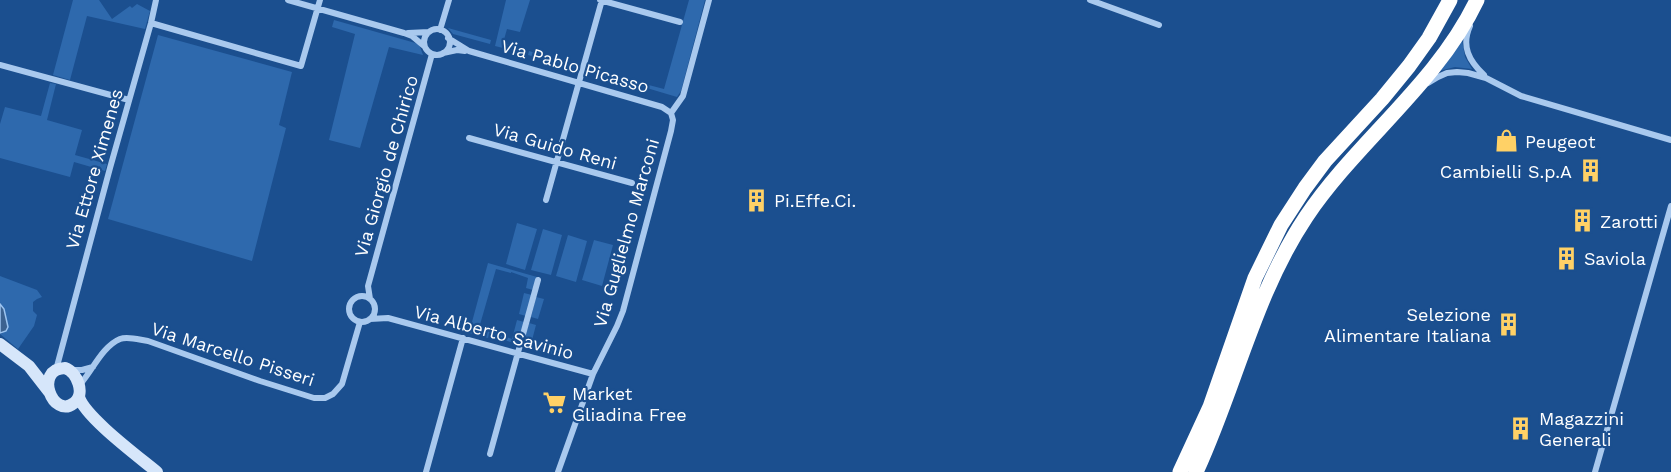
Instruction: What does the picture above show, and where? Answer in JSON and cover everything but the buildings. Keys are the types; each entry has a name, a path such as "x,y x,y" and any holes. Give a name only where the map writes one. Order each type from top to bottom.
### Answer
{"highway":[{"path":"1180,472 1213,399 1255,278 1281,225 1325,161 1409,66 1429,38 1450,0"},
{"path":"1196,472 1224,406 1262,301 1305,218 1330,184 1443,55 1479,0"}],"street":[{"name":"Via Ettore Ximenes","path":"61,371 61,346 156,0"},
{"path":"288,0 404,33 412,36 432,54 443,53 449,46 448,38 440,30 404,33"},
{"path":"151,23 301,66 320,0"},
{"path":"440,30 449,0"},
{"path":"546,200 602,0 680,22"},
{"name":"Via Guglielmo Marconi","path":"558,472 593,375 623,311 672,131 671,113 683,96 709,0"},
{"path":"1089,0 1159,25"},
{"path":"1479,0 1479,10 1468,31 1466,47 1470,61 1486,78"},
{"path":"424,46 425,37 429,32"},
{"name":"Via Pablo Picasso","path":"448,38 469,51"},
{"name":"Via Pablo Picasso","path":"443,53 457,50 469,51 662,107 671,113"},
{"name":"Via Giorgio de Chirico","path":"368,286 432,54"},
{"path":"0,65 129,100"},
{"path":"1402,102 1416,95 1435,78 1447,73 1465,72 1486,78 1521,96 1671,140"},
{"name":"Via Guido Reni","path":"470,138 632,183"},
{"path":"1595,472 1671,206"},
{"path":"490,454 538,280"},
{"path":"368,286 351,302 349,310 352,318 360,322 388,318"},
{"path":"368,286 370,299 388,318"},
{"path":"358,297 370,299"},
{"path":"370,319 374,315 375,306"},
{"name":"Via Alberto Savinio","path":"388,318 593,375"},
{"name":"Via Marcello Pisseri","path":"79,393 82,382 110,346 121,338 133,338 148,341 314,398 325,398 333,394 342,384 360,322"},
{"path":"426,472 463,338"},
{"path":"0,344 29,366 51,394"},
{"path":"61,346 61,371"},
{"path":"29,366 76,375 84,408 157,472"},
{"path":"94,367 61,371 48,383 54,401 94,418"},
{"path":"62,406 72,405 79,393"}],"shaded area":[{"path":"73,0 99,0 112,19 130,6 132,8 137,4 150,11 145,29 87,16 70,80 53,75"},
{"path":"506,0 530,0 520,32 507,29 503,43 527,50 526,54 495,46"},
{"path":"689,0 705,0 681,91 677,97 640,86 641,83 664,89"},
{"path":"334,20 419,44 423,55 389,47 360,148 329,140 355,34 332,27"},
{"path":"448,28 491,40 490,44 453,34"},
{"path":"158,35 292,72 279,125 286,128 252,261 108,219"},
{"path":"1462,40 1465,57 1472,69 1455,67 1439,71"},
{"path":"529,51 578,65 576,68 528,55"},
{"path":"589,68 638,82 637,86 589,72"},
{"path":"50,83 56,84 47,120 82,130 75,155 107,164 105,171 74,162 70,177 0,158 0,124 5,107 41,116"},
{"path":"517,223 537,229 525,270 506,264"},
{"path":"543,229 562,235 551,275 531,270"},
{"path":"568,235 587,241 576,282 556,276"},
{"path":"594,240 613,245 602,286 582,280"},
{"path":"488,263 537,277 533,290 526,288 528,278 496,269 477,335 469,333"},
{"path":"0,276 37,290 42,297 33,302 33,311 37,315 34,326 18,349 0,334 3,333 7,322 0,302"},
{"path":"524,293 532,295 526,316 519,314"},
{"path":"536,297 544,299 538,319 531,317"},
{"path":"0,304 4,309 8,327 6,331 0,333"},
{"path":"517,320 524,322 518,344 489,336 484,337 487,331 512,339"},
{"path":"529,323 536,325 531,344 556,350 555,356 523,346"}],"place":[{"name":"Peugeot","path":"1507,141"},
{"name":"Cambielli S.p.A","path":"1590,171"},
{"name":"Pi.Effe.Ci.","path":"756,200"},
{"name":"Zarotti","path":"1582,221"},
{"name":"Saviola","path":"1566,258"},
{"name":"Selezione Alimentare Italiana","path":"1509,324"},
{"name":"Market Gliadina Free","path":"554,403"},
{"name":"Magazzini Generali","path":"1521,428"}]}
